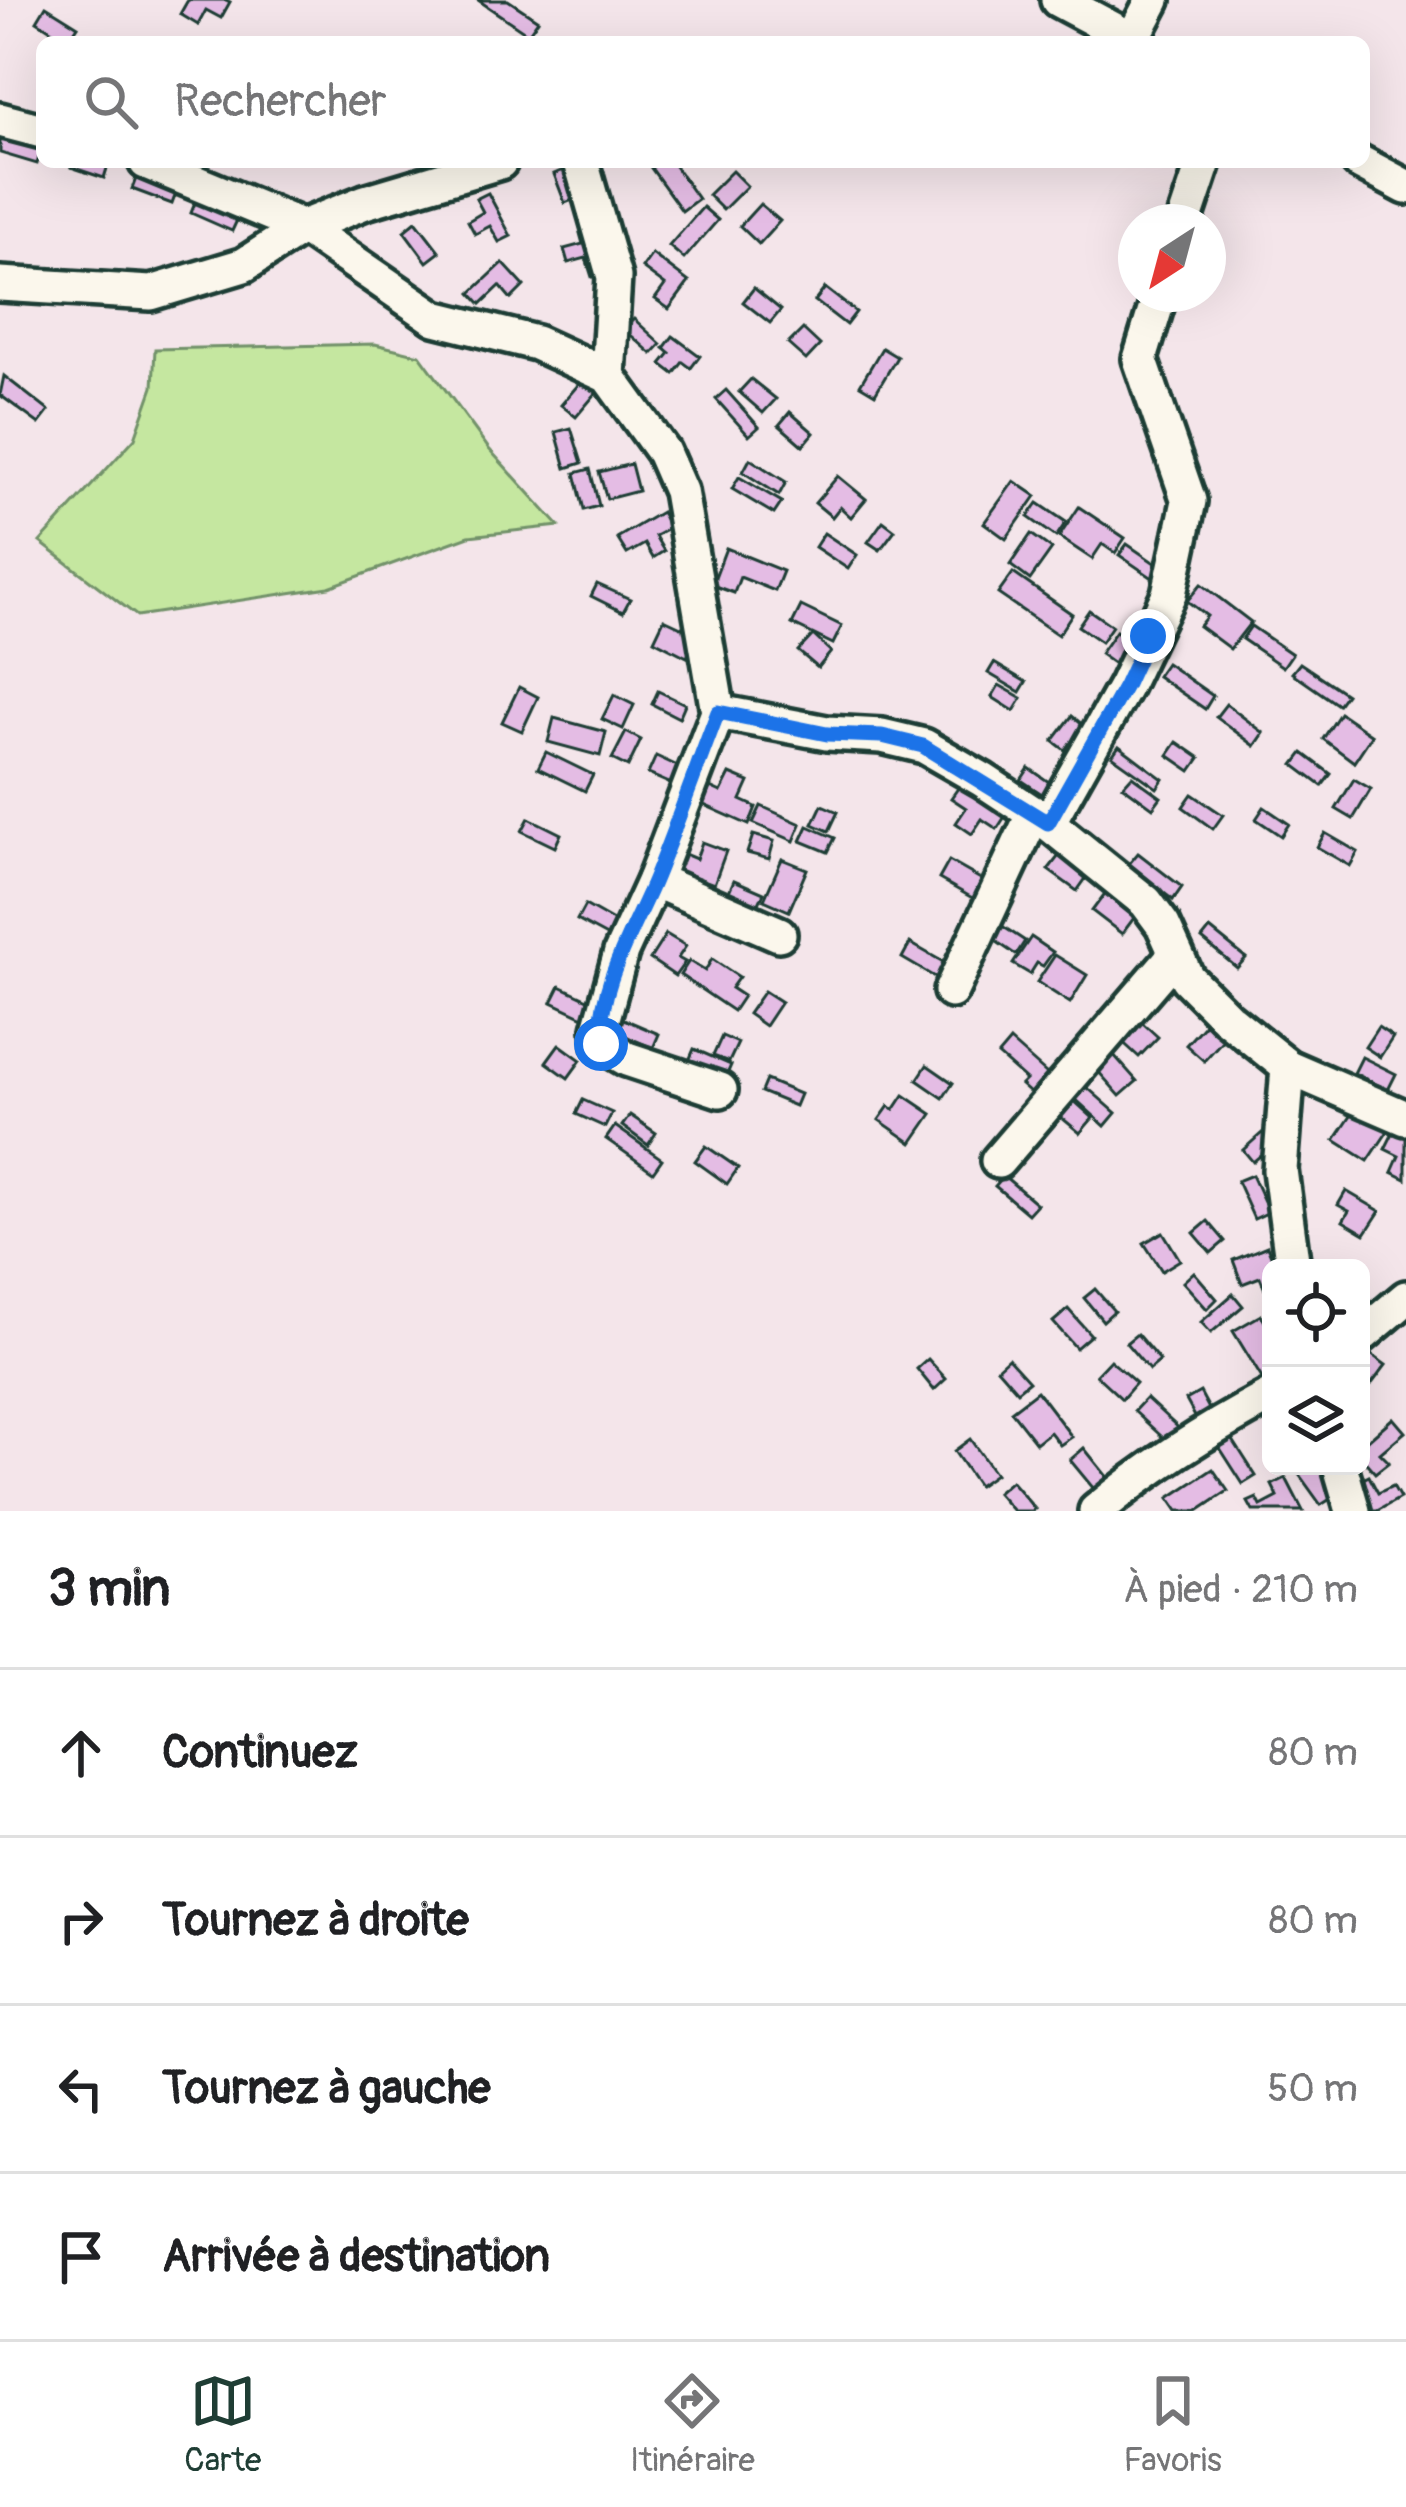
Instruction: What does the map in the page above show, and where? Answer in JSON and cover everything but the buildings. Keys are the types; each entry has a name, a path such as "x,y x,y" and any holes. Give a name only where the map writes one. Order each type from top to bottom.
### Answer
{"street":[{"path":"1058,0 1119,36"},
{"path":"1130,36 1153,0"},
{"path":"0,120 36,129"},
{"path":"160,168 303,227 435,318 536,343 608,376 663,452 680,491 718,712 654,880 621,952 600,1029 601,1044 627,1059 721,1090"},
{"path":"0,284 151,292 244,265 303,227 364,202 480,168"},
{"path":"583,168 614,277 608,376"},
{"path":"1190,204 1202,168"},
{"path":"1370,168 1406,187"},
{"path":"950,991 1041,818 1125,686 1169,594 1189,502 1140,359 1154,312"},
{"path":"718,712 827,734 882,736 923,746 1041,818 1146,902 1163,925 1186,978 1288,1067 1406,1118"},
{"path":"654,880 779,934"},
{"path":"998,1161 1174,956"},
{"path":"1288,1067 1280,1170 1292,1259"},
{"path":"1370,1329 1404,1304"},
{"path":"1096,1511 1217,1424 1262,1401"},
{"path":"1343,1475 1353,1511"}],"green space":[{"path":"375,344 420,355 489,449 559,526 469,536 329,587 137,616 40,542 135,438 153,387 155,349"}],"route":[{"path":"601,1044 600,1029 621,952 654,880 718,712 827,734 882,736 923,746 1048,823 1148,636"}]}
